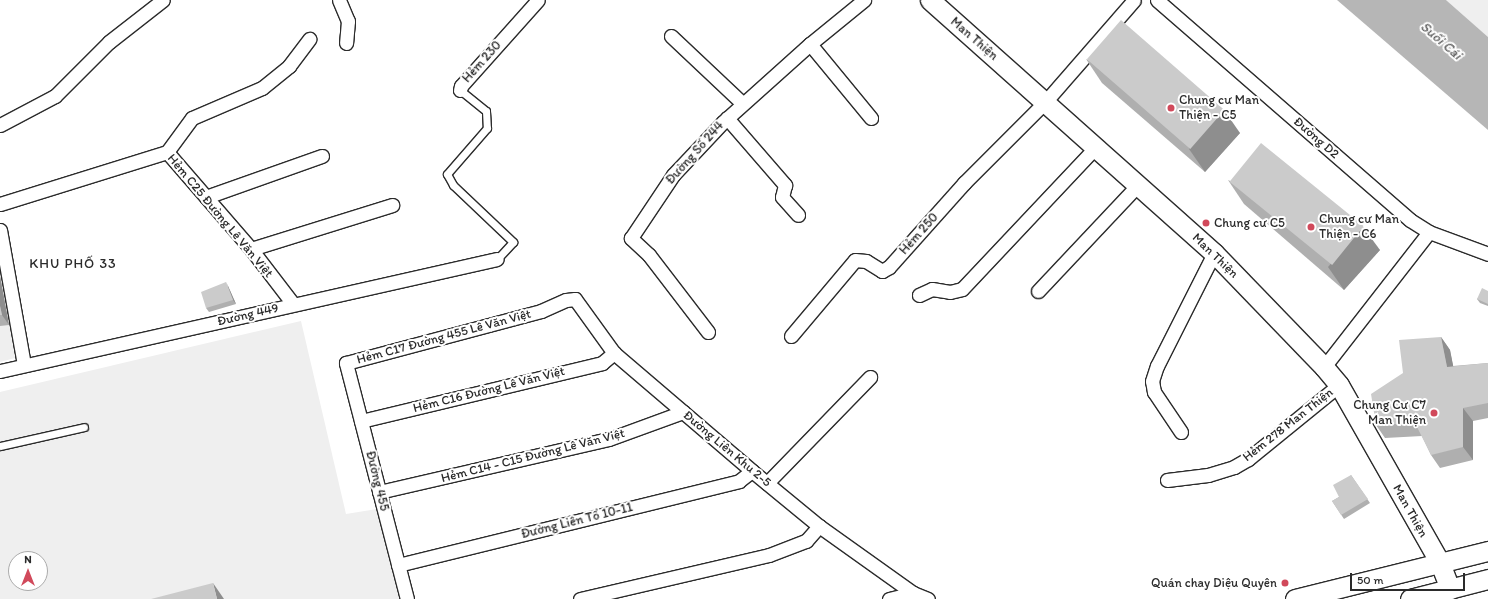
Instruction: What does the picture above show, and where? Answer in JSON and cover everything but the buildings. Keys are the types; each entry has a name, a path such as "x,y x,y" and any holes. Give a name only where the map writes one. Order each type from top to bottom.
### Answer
{"street":[{"path":"0,125 55,96 109,42 164,0"},
{"path":"339,0 348,21 346,43"},
{"name":"Hẻm 230","path":"460,90 461,86 538,0"},
{"name":"Đường Số 244","path":"708,332 649,255 631,238 673,175 742,103 810,44 864,0"},
{"name":"Man Thiện","path":"930,0 1214,253 1324,367 1339,385 1440,563 1450,589"},
{"path":"1045,102 1134,0"},
{"name":"Đường D2","path":"1157,0 1404,214 1428,232 1488,254"},
{"path":"671,36 742,103"},
{"path":"167,152 192,118 262,88 289,66 308,38"},
{"path":"810,44 871,118"},
{"name":"Hẻm 250","path":"791,336 855,260 866,261 882,271 889,268 964,183 1045,102"},
{"path":"728,118 785,185 782,197 798,215"},
{"path":"919,295 932,289 950,292 962,289 1096,147"},
{"name":"Hẻm C25 Đường Lê Văn Việt","path":"0,204 167,152 251,249 293,304"},
{"path":"206,197 322,156"},
{"path":"1038,291 1138,185"},
{"path":"251,249 392,205"},
{"path":"0,230 24,365"},
{"path":"1324,367 1428,232"},
{"path":"1181,432 1154,392 1152,381 1157,366 1214,253"},
{"name":"Đường 449","path":"0,371 497,259"},
{"name":"Đường Liên Khu 2-5","path":"541,311 566,300 574,300 614,353 752,471 819,526 913,594 928,599"},
{"name":"Hẻm C17 Đường 455 Lê Văn Việt","path":"346,363 541,311"},
{"name":"Hẻm C16 Đường Lê Văn Việt","path":"361,422 602,363 614,353"},
{"name":"Đường 455","path":"346,363 407,599"},
{"path":"767,483 870,377"},
{"name":"Hẻm 278 Man Thiện","path":"1167,480 1208,475 1234,467 1248,459 1339,385"},
{"name":"Hẻm C14 - C15 Đường Lê Văn Việt","path":"379,492 609,439 683,412"},
{"name":"Đường Liên Tổ 10-11","path":"398,565 739,481 752,471"},
{"path":"580,599 769,555 806,541 819,526"},
{"path":"1295,599 1488,551"},
{"path":"1410,599 1488,579"},
{"path":"889,599 913,594"}],"lane":[{"name":"Hẻm 230","path":"460,90 486,111 488,120 487,128 447,174 453,185 502,229 513,242 497,259"},
{"path":"0,446 84,427"}],"shaded area":[{"path":"1446,0 1488,0 1488,37"},
{"path":"0,269 15,358 0,362"},
{"path":"301,321 346,514 377,509 399,599 0,599 0,392"}],"water":[{"name":"Suối Cái","path":"1337,0 1446,0 1488,37 1488,130"}],"place":[{"name":"Chung cư Man Thiện - C5","path":"1171,108"},
{"name":"Chung cư C5","path":"1206,223"},
{"name":"Chung cư Man Thiện - C6","path":"1311,227"},
{"name":"Chung Cư C7 Man Thiện","path":"1434,413"},
{"name":"Quán chay Diệu Quyên","path":"1285,583"}],"district":[{"name":"KHU PHỐ 33","path":"73,264"}]}
